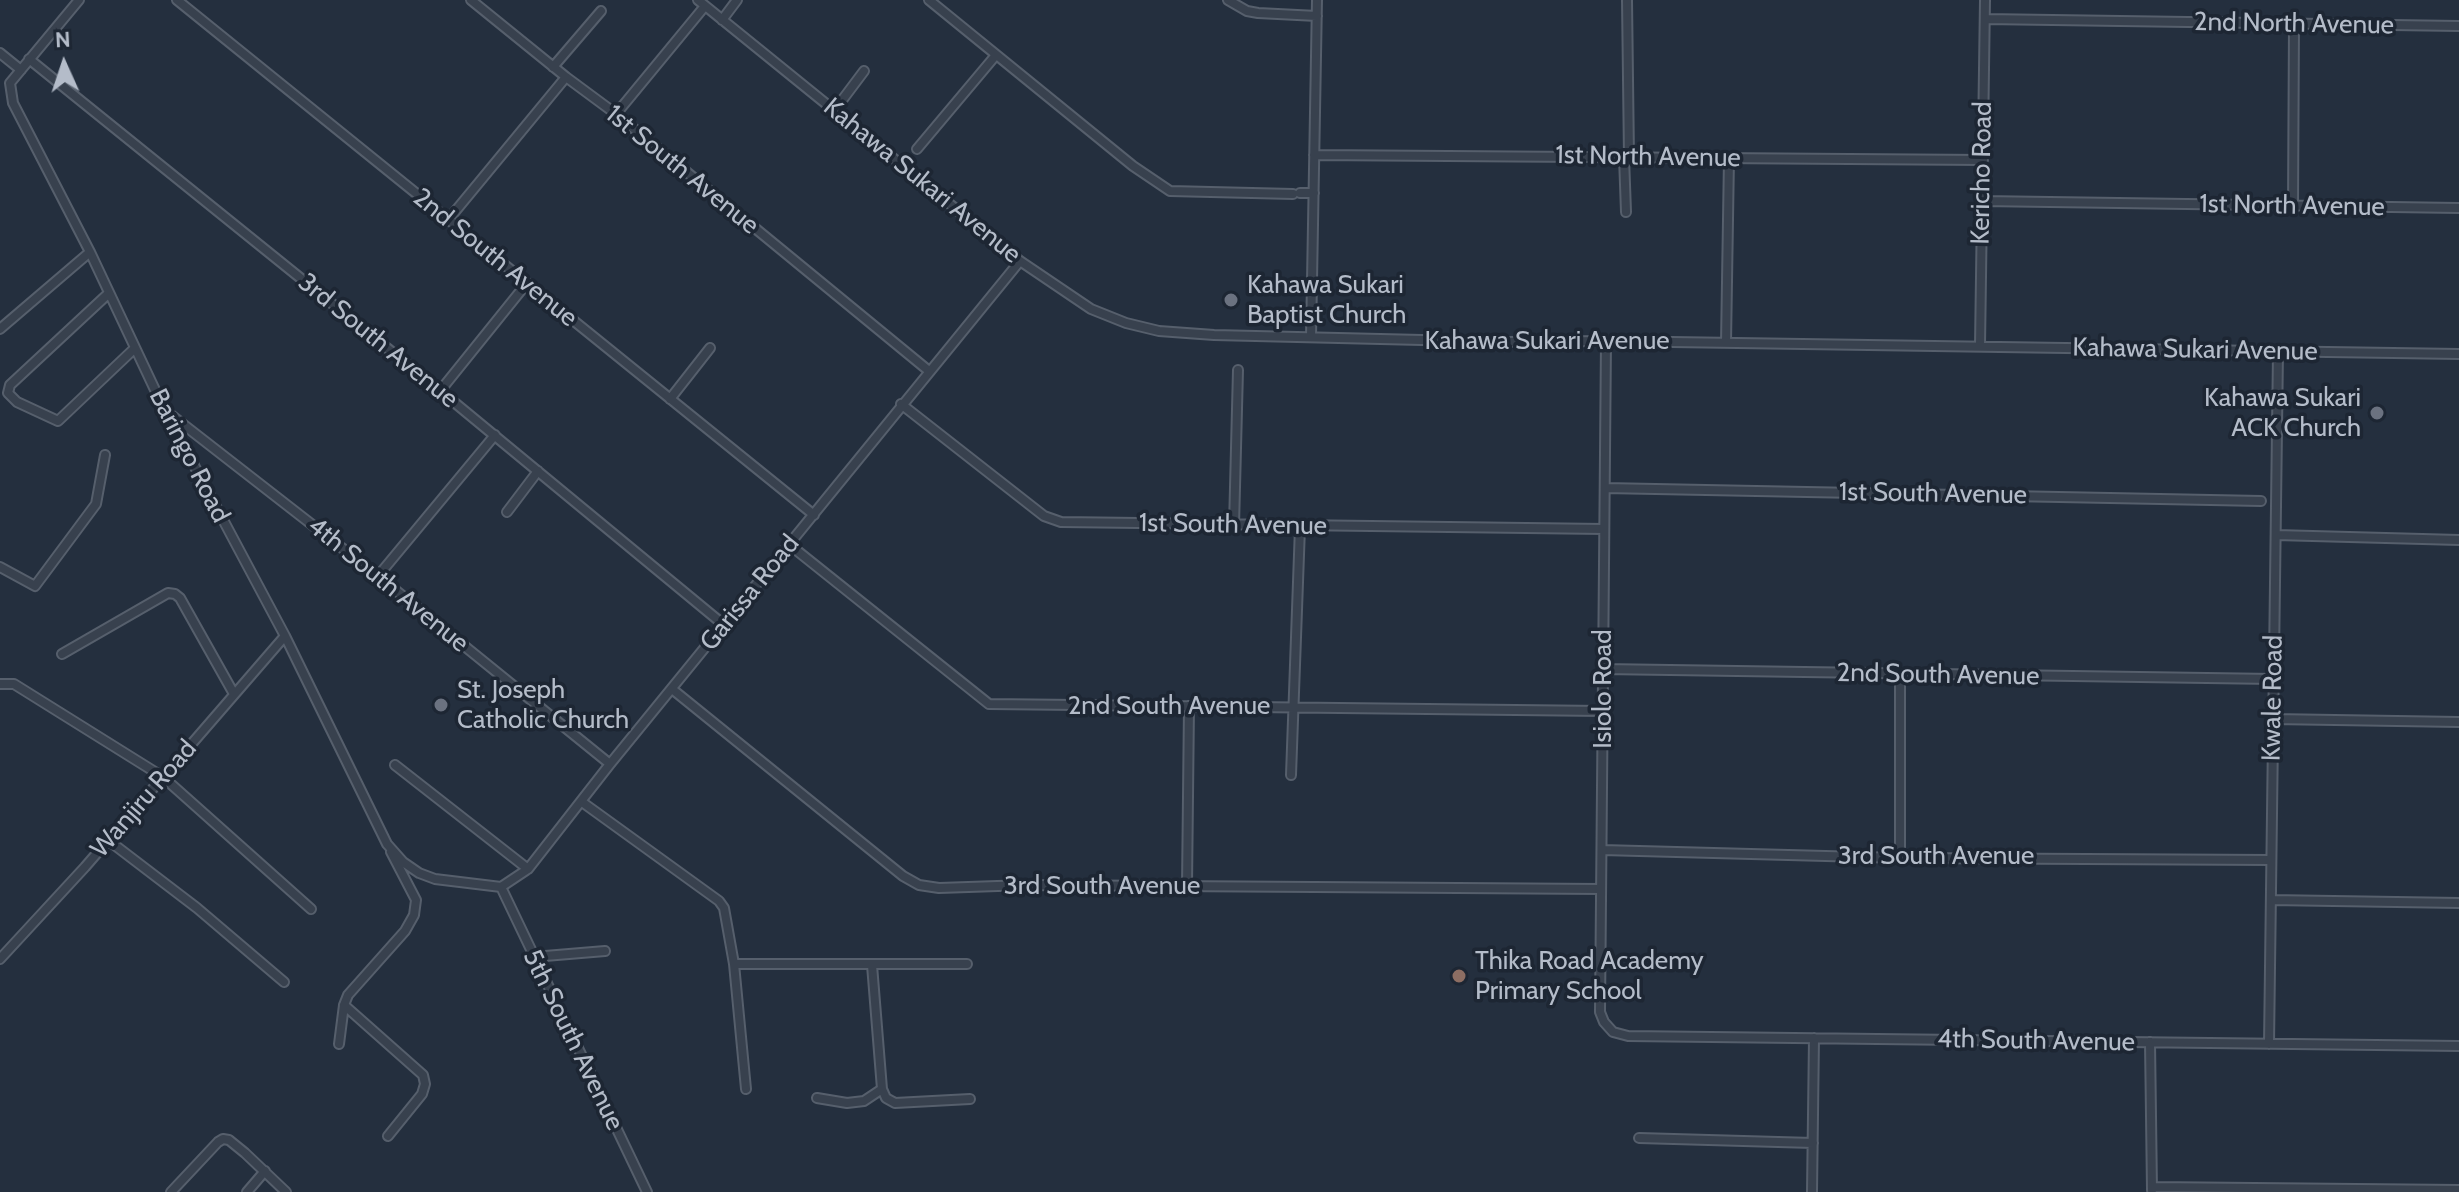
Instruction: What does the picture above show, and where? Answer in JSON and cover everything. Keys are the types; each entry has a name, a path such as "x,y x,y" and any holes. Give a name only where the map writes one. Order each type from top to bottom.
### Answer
{"street":[{"name":"Baringo Road","path":"79,0 10,83 13,103 90,252 164,409 285,636 387,844 403,862 419,873 435,879 501,887"},
{"name":"2nd South Avenue","path":"177,0 814,515"},
{"name":"1st South Avenue","path":"471,0 616,114 929,371"},
{"path":"722,20 737,0"},
{"path":"929,0 1133,166 1170,191 1314,193"},
{"path":"1228,0 1247,11 1258,13 1317,16"},
{"path":"1311,337 1317,0"},
{"path":"1626,212 1627,0"},
{"name":"Kericho Road","path":"1980,346 1985,0"},
{"path":"616,114 701,3"},
{"name":"Kahawa Sukari Avenue","path":"701,3 1020,261 1091,309 1126,323 1159,331 1505,342 2459,354"},
{"path":"553,67 601,11"},
{"name":"2nd North Avenue","path":"1985,19 2459,26"},
{"path":"2293,206 2294,24"},
{"path":"0,53 21,70"},
{"path":"917,149 996,55"},
{"name":"3rd South Avenue","path":"29,59 495,435 724,625"},
{"path":"834,111 864,71"},
{"path":"448,220 566,77"},
{"name":"1st North Avenue","path":"1314,155 1983,160"},
{"path":"1726,343 1729,158"},
{"name":"1st North Avenue","path":"1982,201 2459,208"},
{"path":"0,329 90,252"},
{"name":"Garissa Road","path":"501,887 528,869 901,404 1020,261"},
{"path":"440,391 527,283"},
{"path":"109,293 10,385 8,393 17,402 58,421 135,348"},
{"name":"Isiolo Road","path":"1606,341 1600,1012 1613,1032"},
{"path":"670,399 710,348"},
{"name":"Kwale Road","path":"2269,1044 2276,535 2268,501 2278,352"},
{"path":"1234,526 1238,370"},
{"name":"1st South Avenue","path":"901,404 1053,521 1300,527 1604,529"},
{"name":"4th South Avenue","path":"164,409 378,576 610,764"},
{"path":"378,576 495,435"},
{"path":"0,567 35,586 96,504 105,455"},
{"path":"507,512 538,471"},
{"name":"1st South Avenue","path":"1605,488 2268,501"},
{"path":"1291,775 1300,527"},
{"path":"2276,535 2459,540"},
{"name":"2nd South Avenue","path":"790,545 989,704 1603,711"},
{"path":"62,654 168,593 175,594 234,694"},
{"name":"Wanjiru Road","path":"0,959 285,636"},
{"name":"2nd South Avenue","path":"1603,669 2274,679"},
{"path":"1900,675 1900,858"},
{"path":"0,684 14,684 163,777 311,909"},
{"name":"3rd South Avenue","path":"672,689 903,876 919,885 939,888 1027,885 1601,889"},
{"path":"1187,886 1189,706"},
{"path":"2273,719 2459,722"},
{"path":"395,765 528,869"},
{"path":"582,802 719,901 727,919 734,964 746,1089"},
{"path":"108,840 197,908 284,982"},
{"path":"339,1044 348,995 405,931 414,915 416,900 387,844"},
{"name":"3rd South Avenue","path":"1602,850 1900,858 2271,860"},
{"name":"5th South Avenue","path":"501,887 647,1192"},
{"path":"2271,900 2459,903"},
{"path":"533,957 605,951"},
{"path":"734,964 967,964"},
{"path":"872,965 882,1089 886,1098 895,1103 970,1099"},
{"path":"344,1005 423,1075 425,1084 422,1094 388,1136"},
{"name":"4th South Avenue","path":"1613,1032 1628,1036 2459,1046"},
{"path":"1812,1192 1814,1038"},
{"path":"2150,1042 2152,1190 2459,1190"},
{"path":"817,1098 847,1103 864,1101 882,1089"},
{"path":"1639,1138 1813,1143"},
{"path":"171,1192 223,1139 229,1140 286,1192"},
{"path":"247,1192 265,1171"}],"place":[{"name":"Kahawa Sukari Baptist Church","path":"1231,300"},
{"name":"Kahawa Sukari ACK Church","path":"2377,413"},
{"name":"St. Joseph Catholic Church","path":"441,705"},
{"name":"Thika Road Academy Primary School","path":"1459,976"}]}
